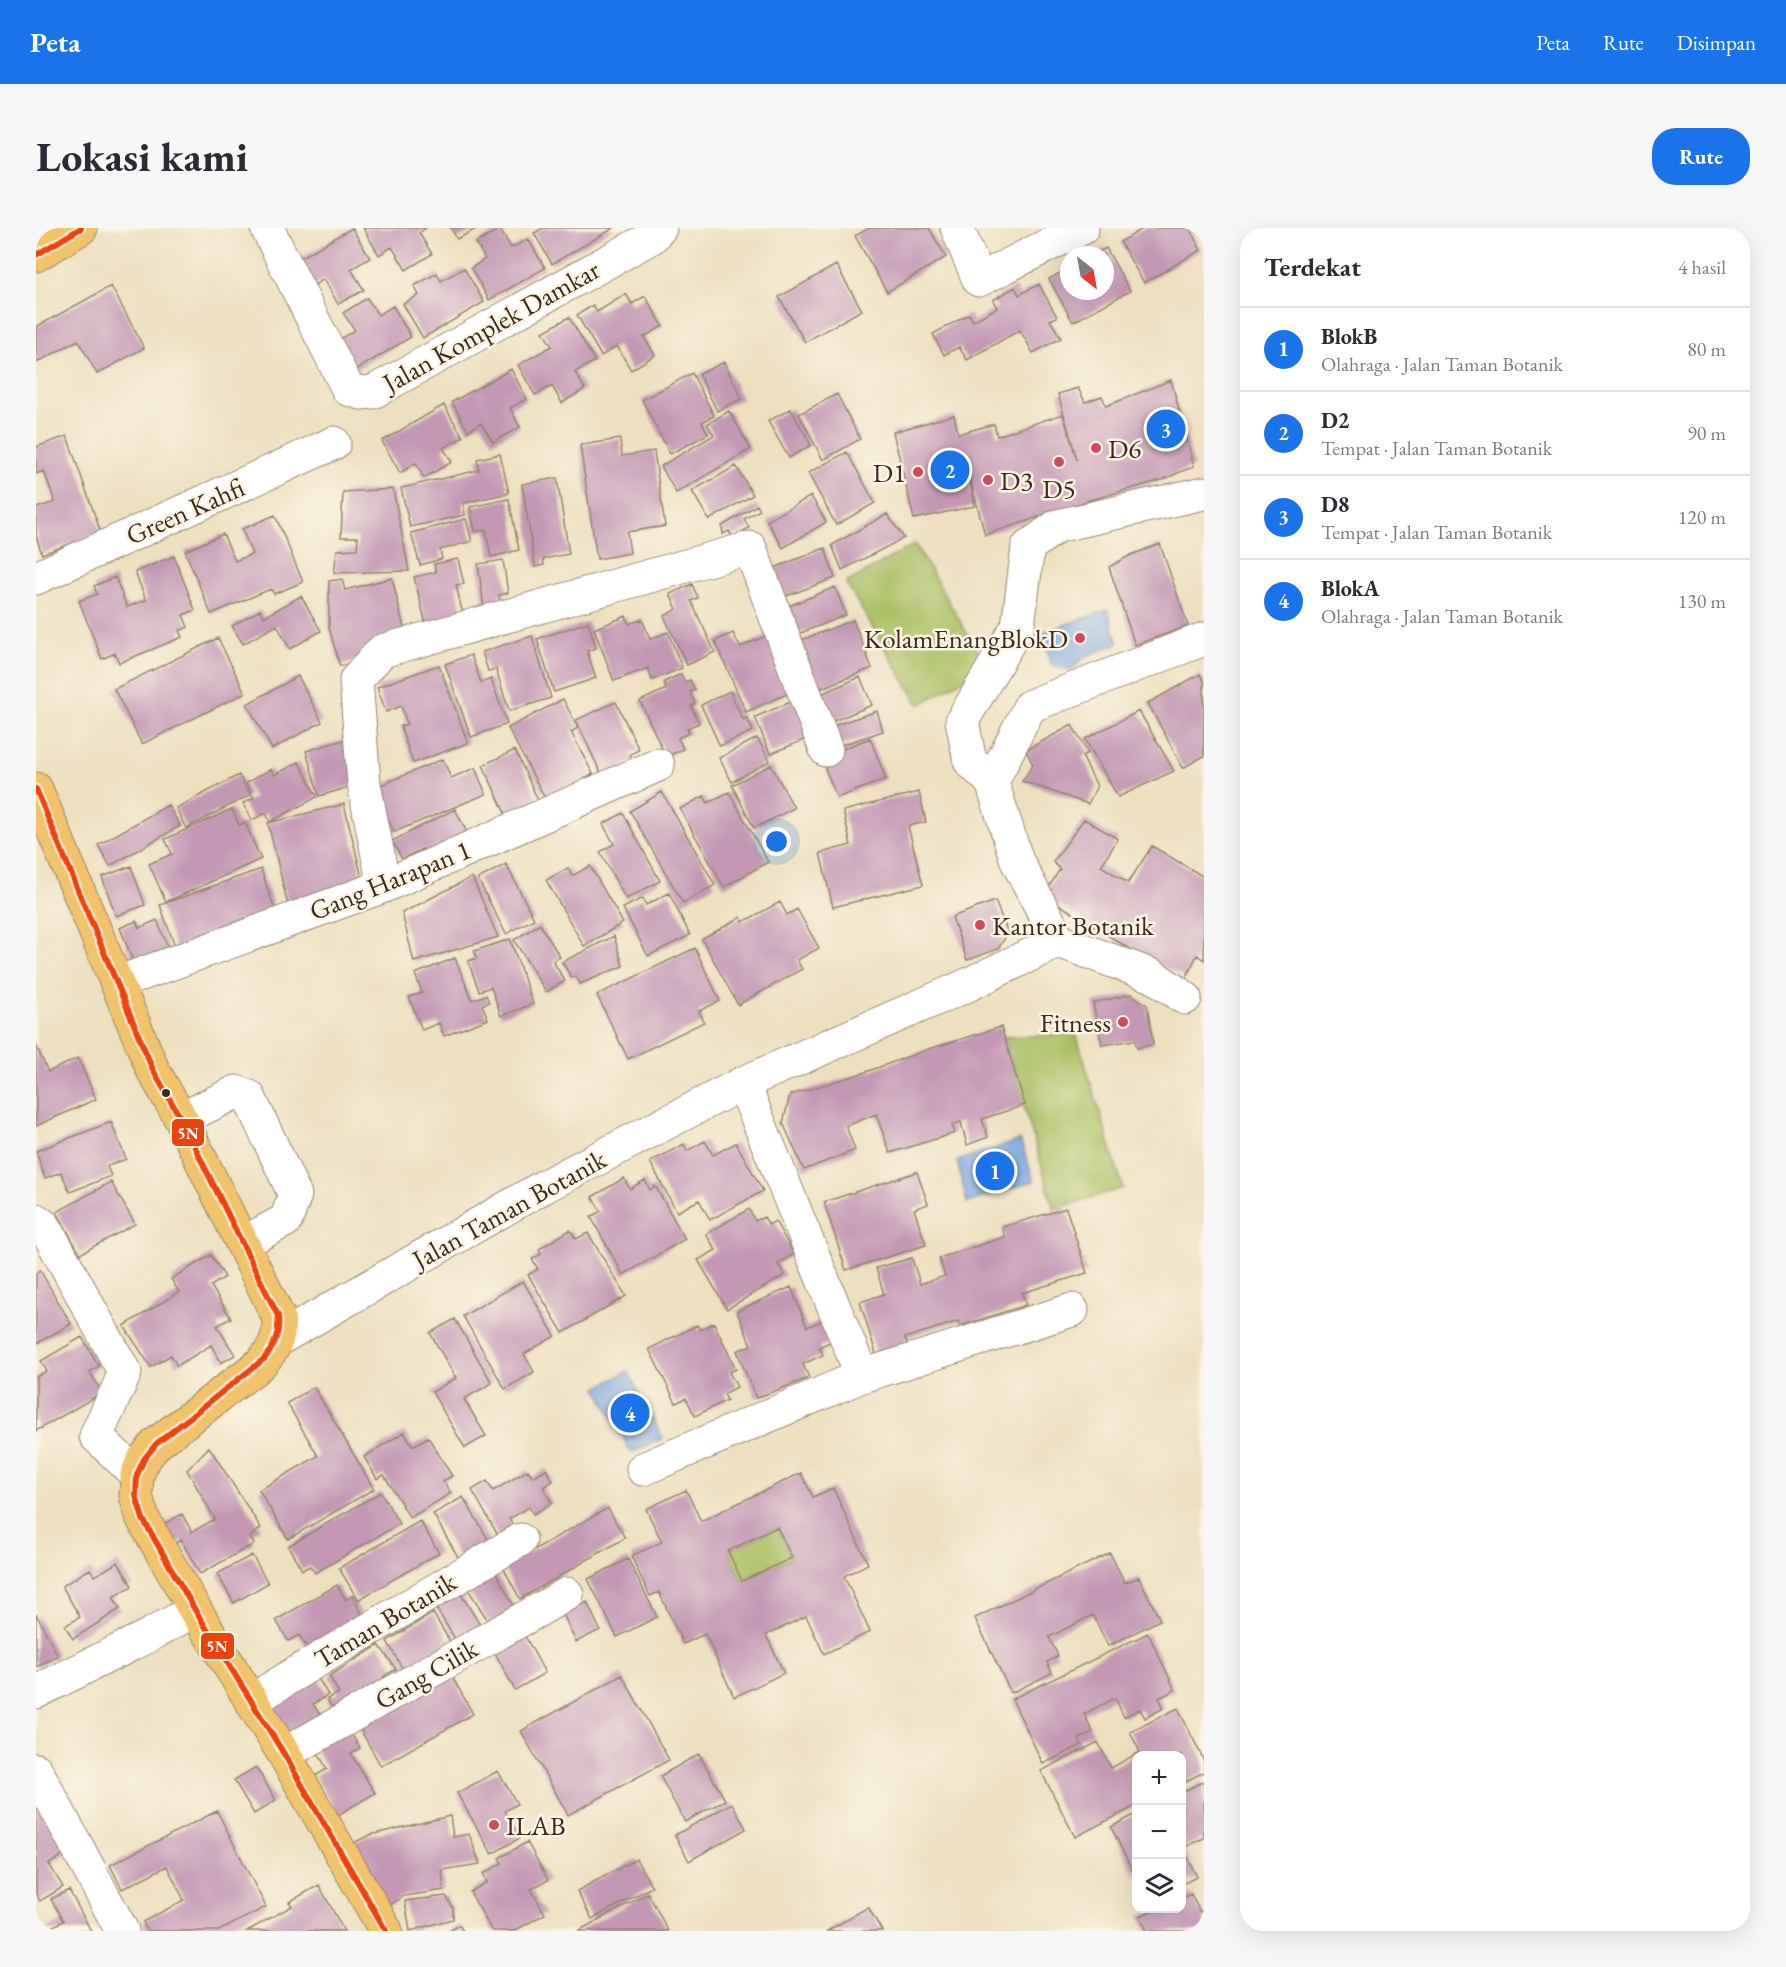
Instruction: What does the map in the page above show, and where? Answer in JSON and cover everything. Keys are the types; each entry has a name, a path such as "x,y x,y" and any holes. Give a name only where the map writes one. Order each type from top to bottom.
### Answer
{"main road":[{"path":"36,255 81,228"},
{"path":"36,789 153,1070 243,1243 278,1316 280,1328 271,1353 259,1365 156,1444 144,1459 137,1475 136,1497 143,1520 195,1610 284,1754 386,1931"}],"street":[{"name":"Jalan Komplek Damkar","path":"267,228 348,389 361,393 373,392 652,237 660,228"},
{"path":"957,228 979,280 1082,228"},
{"name":"Green Kahfi","path":"36,578 334,443"},
{"path":"1185,998 1153,976 1059,941 1017,861 992,782 970,761 962,721 1018,626 1028,547 1058,526 1204,493"},
{"path":"384,886 364,784 356,680 382,651 750,548 826,750"},
{"path":"992,782 1030,706 1204,639"},
{"name":"Gang Harapan 1","path":"117,983 384,886 658,765"},
{"name":"Jalan Taman Botanik","path":"277,1340 543,1187 743,1083 961,988 1059,941"},
{"path":"743,1083 862,1376"},
{"path":"180,1119 236,1092 249,1097 295,1195 286,1220 243,1243"},
{"path":"36,1220 45,1227 125,1373 96,1436 137,1475"},
{"path":"643,1469 862,1376 1072,1310"},
{"name":"Taman Botanik","path":"252,1701 520,1540"},
{"name":"Gang Cilik","path":"284,1754 567,1594"},
{"path":"36,1692 146,1638 195,1610"},
{"path":"36,1770 122,1931"}],"green space":[{"path":"915,544 986,666 919,705 846,583"},
{"path":"1076,1034 1123,1188 1054,1209 1004,1037"},
{"path":"777,1527 792,1558 742,1581 728,1551"}],"water":[{"name":"KolamEnangBlokD","path":"1108,610 1118,643 1084,657 1071,670 1052,665 1041,633"},
{"path":"1020,1140 1034,1181 967,1203 957,1161"},
{"path":"628,1371 663,1438 631,1453 597,1388"}],"building":[{"path":"352,228 370,258 351,269 364,290 338,304 324,279 310,288 295,261"},
{"path":"363,228 426,228 419,233 432,254 406,270 392,247 379,255"},
{"path":"451,228 478,228 457,239"},
{"path":"543,228 614,228 552,264 534,233"},
{"path":"869,228 929,228 946,257 887,292 855,236"},
{"path":"1144,228 1189,228 1201,250 1144,283 1120,242"},
{"path":"500,229 511,248 528,239 545,268 489,300 471,268 485,259 476,243"},
{"path":"1114,262 1130,291 1114,300"},
{"path":"836,265 862,310 805,342 779,297"},
{"path":"464,268 484,302 423,338 403,304 419,295 414,286 437,273 441,281"},
{"path":"1060,273 1060,299 1049,279"},
{"path":"1039,284 1057,317 1050,320 1061,338 1033,353 1020,330 967,360 959,347 944,355 933,334 969,314 973,321 997,308 993,300 1015,287 1019,295"},
{"path":"111,286 144,348 97,374 78,340 36,363 36,327"},
{"path":"626,294 632,304 645,296 663,326 644,337 655,355 631,370 617,346 601,356 577,315 593,305 597,312"},
{"path":"367,298 378,315 393,306 411,337 356,370 338,340 355,330 343,313"},
{"path":"1061,300 1113,300 1073,322"},
{"path":"569,317 595,361 575,372 585,389 562,403 552,386 535,395 518,365 552,346 543,332"},
{"path":"724,362 742,399 717,411 699,374"},
{"path":"511,369 527,399 510,408 520,427 493,442 481,423 468,431 452,402"},
{"path":"692,373 714,416 702,422 708,434 670,454 642,400"},
{"path":"1171,380 1194,466 1162,480 1090,500 985,535 965,459 975,506 914,519 893,432 954,415 958,434 994,424 997,436 1063,414 1077,460 1058,394 1078,388 1085,402 1102,396 1106,406"},
{"path":"837,394 860,439 823,460 799,414"},
{"path":"444,405 463,437 443,448 452,462 424,478 416,463 400,473 382,441"},
{"path":"791,409 811,445 789,458 768,421"},
{"path":"729,411 751,449 676,493 661,466 714,435 707,424"},
{"path":"67,436 101,533 42,554 36,536 36,508 55,502 44,471 36,474 36,447"},
{"path":"620,439 622,456 654,451 665,526 627,532 630,553 597,559 580,445"},
{"path":"847,452 875,503 836,525 808,473"},
{"path":"500,454 509,493 463,503 465,515 410,527 401,488 479,470 477,459"},
{"path":"736,466 753,495 709,520 692,491"},
{"path":"557,478 569,554 543,559 544,565 535,567 522,484"},
{"path":"393,489 409,571 334,573 337,550 357,549 358,537 341,537 343,492"},
{"path":"811,496 826,522 783,548 767,521"},
{"path":"509,499 519,550 491,557 486,530 475,532 470,507"},
{"path":"757,505 760,510 744,519 749,528 732,537 729,531 723,534 722,526"},
{"path":"887,514 904,538 842,570 832,545"},
{"path":"275,515 303,582 274,594 271,589 211,614 185,551 223,534 235,561 252,554 242,529"},
{"path":"466,519 472,541 440,550 442,559 420,565 411,533"},
{"path":"1160,544 1188,626 1135,645 1109,567 1131,555"},
{"path":"825,548 835,578 781,598 769,570"},
{"path":"174,556 195,610 183,615 188,627 179,631 182,637 119,663 115,653 102,659 79,601 97,594 94,586 115,577 127,607 146,600 135,572"},
{"path":"458,559 464,584 456,585 464,619 427,628 414,577 436,572 434,564"},
{"path":"503,560 508,593 499,595 500,605 484,608 478,564"},
{"path":"392,578 406,637 373,657 340,666 329,628 329,581 342,579 345,590"},
{"path":"692,584 698,598 691,601 715,652 687,665 664,616 677,609 670,594"},
{"path":"835,587 846,615 793,636 782,609"},
{"path":"301,596 321,631 290,649 277,625 243,644 232,626 260,610 264,617"},
{"path":"626,616 629,624 642,619 650,639 668,632 682,668 652,680 648,668 614,681 594,629"},
{"path":"853,620 872,668 814,691 794,643"},
{"path":"588,622 596,648 587,651 596,678 554,692 537,639"},
{"path":"733,633 740,647 773,633 798,689 746,712 715,641"},
{"path":"532,636 551,698 509,711 496,669 488,671 482,652"},
{"path":"218,638 245,693 142,744 114,689"},
{"path":"471,655 481,683 491,679 507,724 471,737 445,664"},
{"path":"439,665 468,743 413,763 400,726 407,724 401,706 386,712 377,687"},
{"path":"681,674 685,682 690,680 695,690 690,692 695,704 691,706 699,723 687,728 690,733 678,738 683,749 666,757 640,701 666,689 664,682"},
{"path":"1200,674 1204,681 1204,756 1183,768 1148,703"},
{"path":"298,676 322,722 272,749 247,704"},
{"path":"860,677 872,705 824,725 812,698"},
{"path":"730,691 743,720 747,718 753,731 720,746 701,705"},
{"path":"802,697 818,734 770,754 755,717"},
{"path":"563,699 578,728 571,732 593,774 546,800 508,728"},
{"path":"616,702 639,750 630,754 633,760 605,782 576,720"},
{"path":"877,711 883,731 830,749 823,729"},
{"path":"1139,711 1174,771 1118,797 1085,739"},
{"path":"1072,725 1088,753 1082,756 1097,786 1088,804 1022,781 1033,765 1026,750"},
{"path":"757,738 770,761 732,782 719,758"},
{"path":"870,738 886,779 837,798 821,758"},
{"path":"347,739 360,784 319,796 306,751"},
{"path":"515,750 541,807 509,822 483,765"},
{"path":"443,759 451,778 475,768 486,794 394,832 387,816 381,819 369,790"},
{"path":"299,762 317,797 270,822 266,813 252,820 243,803 254,798 246,783 271,769 274,775"},
{"path":"771,765 794,808 754,828 732,785"},
{"path":"239,775 250,795 186,828 176,808"},
{"path":"662,792 715,885 683,903 630,811"},
{"path":"729,792 768,862 724,887 680,809 704,796 708,803"},
{"path":"919,792 926,822 908,826 923,885 833,907 820,853 851,845 843,811"},
{"path":"344,804 364,886 288,905 268,823"},
{"path":"168,805 180,826 110,866 98,845"},
{"path":"232,809 239,825 245,823 261,859 166,902 149,864 172,854 165,839"},
{"path":"455,809 472,842 427,858 422,849 402,859 392,841"},
{"path":"623,813 660,881 626,899 600,852 614,844 603,824"},
{"path":"1084,819 1118,839 1101,866 1128,883 1152,846 1204,877 1204,960 1197,955 1186,978 1133,951 1044,895 1060,869 1053,862"},
{"path":"506,864 534,919 506,934 478,879"},
{"path":"131,866 145,905 116,916 102,877"},
{"path":"590,866 623,923 584,946 546,880 568,868 572,876"},
{"path":"261,869 279,922 179,958 160,905"},
{"path":"472,877 498,937 414,962 402,913"},
{"path":"669,893 690,935 648,956 623,908 643,898 646,905"},
{"name":"Kantor Botanik","path":"995,901 1008,933 998,949 967,960 952,917"},
{"path":"780,902 787,915 797,909 819,948 797,960 802,969 738,1005 702,939 741,917 743,922"},
{"path":"157,920 170,952 135,966 120,928 136,921 139,928"},
{"path":"540,924 560,957 553,961 565,981 546,992 514,940"},
{"path":"614,936 623,966 580,984 576,976 571,977 562,962"},
{"path":"510,939 533,1004 501,1016 491,987 479,991 468,961 477,958 474,951"},
{"path":"695,948 720,1001 699,1011 704,1022 628,1059 597,995"},
{"path":"455,958 472,1000 486,995 489,1002 482,1005 488,1019 444,1036 439,1023 422,1030 409,997 422,993 415,974"},
{"name":"Fitness","path":"1131,994 1147,1005 1153,1044 1137,1048 1135,1040 1102,1045 1093,1003"},
{"path":"1001,1027 1025,1105 982,1119 988,1137 967,1145 961,1122 952,1125 955,1133 890,1153 876,1114 846,1126 855,1150 804,1170 783,1123 790,1095"},
{"path":"36,1045 48,1072 78,1058 96,1099 36,1126"},
{"path":"111,1122 126,1159 107,1166 111,1176 70,1192 61,1172 45,1178 36,1151"},
{"path":"705,1141 713,1155 736,1143 763,1191 710,1220 699,1200 677,1212 650,1162 684,1144 687,1151"},
{"path":"917,1172 928,1204 914,1209 926,1245 846,1270 824,1202"},
{"path":"624,1178 630,1189 645,1180 650,1190 655,1186 685,1239 623,1275 591,1217 601,1211 592,1197"},
{"path":"111,1182 135,1224 80,1254 57,1212"},
{"path":"1066,1208 1087,1273 1022,1293 1026,1305 960,1326 959,1321 905,1338 909,1350 878,1360 860,1302 884,1294 876,1268 912,1258 920,1284 945,1276 939,1258 1005,1237 1002,1227"},
{"path":"749,1209 755,1221 764,1217 769,1225 775,1221 794,1254 778,1264 785,1275 727,1309 698,1260 716,1250 706,1234"},
{"path":"570,1230 576,1239 588,1233 626,1296 563,1333 528,1275 538,1269 532,1259 541,1254 539,1249"},
{"path":"211,1255 225,1277 211,1286 231,1318 217,1326 235,1355 221,1363 211,1345 177,1366 171,1355 151,1367 124,1326 179,1292 171,1279"},
{"path":"40,1270 71,1324 36,1344 36,1273"},
{"path":"523,1281 555,1336 524,1354 534,1372 505,1389 463,1316"},
{"path":"791,1287 807,1327 828,1318 836,1339 819,1347 823,1355 803,1364 809,1378 756,1398 737,1351 751,1345 737,1311"},
{"path":"455,1319 492,1383 464,1399 486,1436 465,1448 432,1392 456,1378 430,1333"},
{"path":"714,1323 736,1369 729,1372 737,1387 724,1394 727,1400 695,1416 686,1398 676,1403 649,1349 697,1325 700,1330"},
{"path":"82,1337 99,1366 90,1372 102,1393 36,1431 36,1377 47,1371 41,1361"},
{"path":"314,1387 374,1489 288,1539 259,1490 318,1456 287,1403"},
{"path":"404,1432 413,1446 428,1437 452,1476 443,1481 451,1493 410,1518 384,1475 377,1479 364,1457"},
{"path":"209,1447 261,1528 250,1537 254,1544 200,1574 181,1540 169,1547 158,1527 182,1514 192,1532 215,1519 187,1470"},
{"path":"546,1469 553,1481 543,1487 552,1503 533,1514 529,1507 509,1519 519,1535 503,1544 472,1490 487,1481 493,1491 528,1470 533,1477"},
{"path":"801,1473 813,1497 833,1488 868,1564 844,1576 870,1632 824,1654 806,1616 766,1635 784,1673 734,1697 705,1634 683,1644 659,1592 650,1596 631,1556 662,1542 646,1509 686,1490 701,1521","holes":["777,1527 792,1558 742,1581 728,1551"]},
{"path":"381,1492 399,1524 315,1573 310,1566 302,1570 288,1546"},
{"path":"463,1497 491,1544 461,1562 433,1514"},
{"path":"608,1508 625,1538 520,1599 503,1567"},
{"path":"420,1521 439,1553 358,1600 339,1568"},
{"path":"1110,1553 1125,1583 1139,1577 1160,1620 1108,1646 1093,1615 1049,1637 1058,1656 1047,1662 1052,1673 1011,1693 975,1618"},
{"path":"252,1555 268,1583 234,1603 217,1574"},
{"path":"628,1559 657,1617 617,1637 588,1579"},
{"path":"118,1562 132,1586 113,1597 120,1609 73,1639 65,1626 80,1617 62,1586 90,1569 95,1576"},
{"path":"495,1571 516,1610 490,1624 466,1586"},
{"path":"337,1585 346,1600 352,1596 368,1625 313,1657 299,1635 288,1641 276,1620"},
{"path":"459,1591 482,1628 457,1642 434,1605"},
{"path":"587,1602 600,1630 576,1642 563,1614"},
{"path":"433,1613 452,1645 405,1673 387,1641"},
{"path":"36,1614 58,1656 36,1667"},
{"path":"1148,1633 1175,1690 1159,1698 1164,1708 1145,1718 1140,1709 1124,1717 1115,1698 1084,1714 1093,1732 1079,1739 1082,1745 1043,1764 1012,1699"},
{"path":"525,1636 545,1673 515,1690 495,1653"},
{"path":"379,1645 396,1669 383,1677 389,1689 338,1718 327,1699 339,1693 329,1676"},
{"path":"448,1669 473,1714 381,1766 356,1722"},
{"path":"622,1675 669,1760 568,1815 521,1731"},
{"path":"318,1678 328,1695 313,1704 324,1721 292,1741 270,1708"},
{"path":"1178,1708 1204,1761 1204,1772 1186,1781 1186,1751 1140,1751 1130,1732"},
{"path":"347,1727 360,1748 351,1754 375,1793 338,1815 315,1776 327,1769 314,1746"},
{"path":"1098,1742 1111,1768 1132,1756 1132,1808 1075,1837 1041,1771"},
{"path":"699,1754 725,1800 685,1822 660,1776"},
{"path":"256,1767 276,1800 254,1814 234,1780"},
{"name":"ILAB","path":"498,1771 517,1804 505,1811 520,1838 492,1854 457,1793"},
{"path":"1204,1781 1204,1838 1186,1847 1186,1805 1186,1790"},
{"path":"36,1791 72,1850 49,1864 63,1887 40,1901 36,1894"},
{"path":"732,1803 746,1829 689,1861 675,1835"},
{"path":"217,1811 266,1907 219,1931 147,1931 143,1922 184,1900 167,1866 122,1889 110,1865"},
{"path":"450,1816 453,1837 469,1834 480,1864 442,1870 444,1890 404,1896 386,1908 353,1843 370,1835"},
{"path":"1132,1816 1132,1870 1111,1827"},
{"path":"527,1842 548,1880 531,1889 545,1914 514,1931 492,1931 470,1892 487,1882 483,1874 502,1863 499,1858"},
{"path":"1186,1854 1197,1877 1186,1882"},
{"path":"636,1859 652,1887 592,1919 577,1891"},
{"path":"319,1885 344,1931 247,1931 292,1906 289,1902"},
{"path":"69,1890 91,1931 44,1931 63,1921 51,1899"},
{"path":"648,1893 668,1931 578,1931"},
{"path":"1191,1894 1200,1912 1204,1910 1204,1931 1147,1931 1140,1916 1147,1913 1186,1913 1186,1896"},
{"path":"446,1896 453,1908 453,1919 410,1931 405,1901"},
{"path":"868,1907 882,1931 827,1931"},
{"path":"459,1925 463,1931 449,1931"}],"transit line":[{"name":"5N","path":"36,255 81,228"},
{"name":"5N","path":"36,789 153,1070 181,1119 278,1316 276,1339 264,1359 156,1444 144,1459 137,1475 136,1496 143,1519 195,1610 284,1754 386,1931"}],"place":[{"name":"D8","path":"1166,429"},
{"name":"D6","path":"1096,448"},
{"name":"D5","path":"1059,462"},
{"name":"D2","path":"950,470"},
{"name":"D1","path":"918,472"},
{"name":"D3","path":"988,480"},
{"name":"KolamEnangBlokD","path":"1080,638"},
{"name":"Kantor Botanik","path":"980,925"},
{"name":"Fitness","path":"1123,1022"},
{"name":"BlokB","path":"995,1171"},
{"name":"BlokA","path":"630,1413"},
{"name":"ILAB","path":"494,1825"}]}
